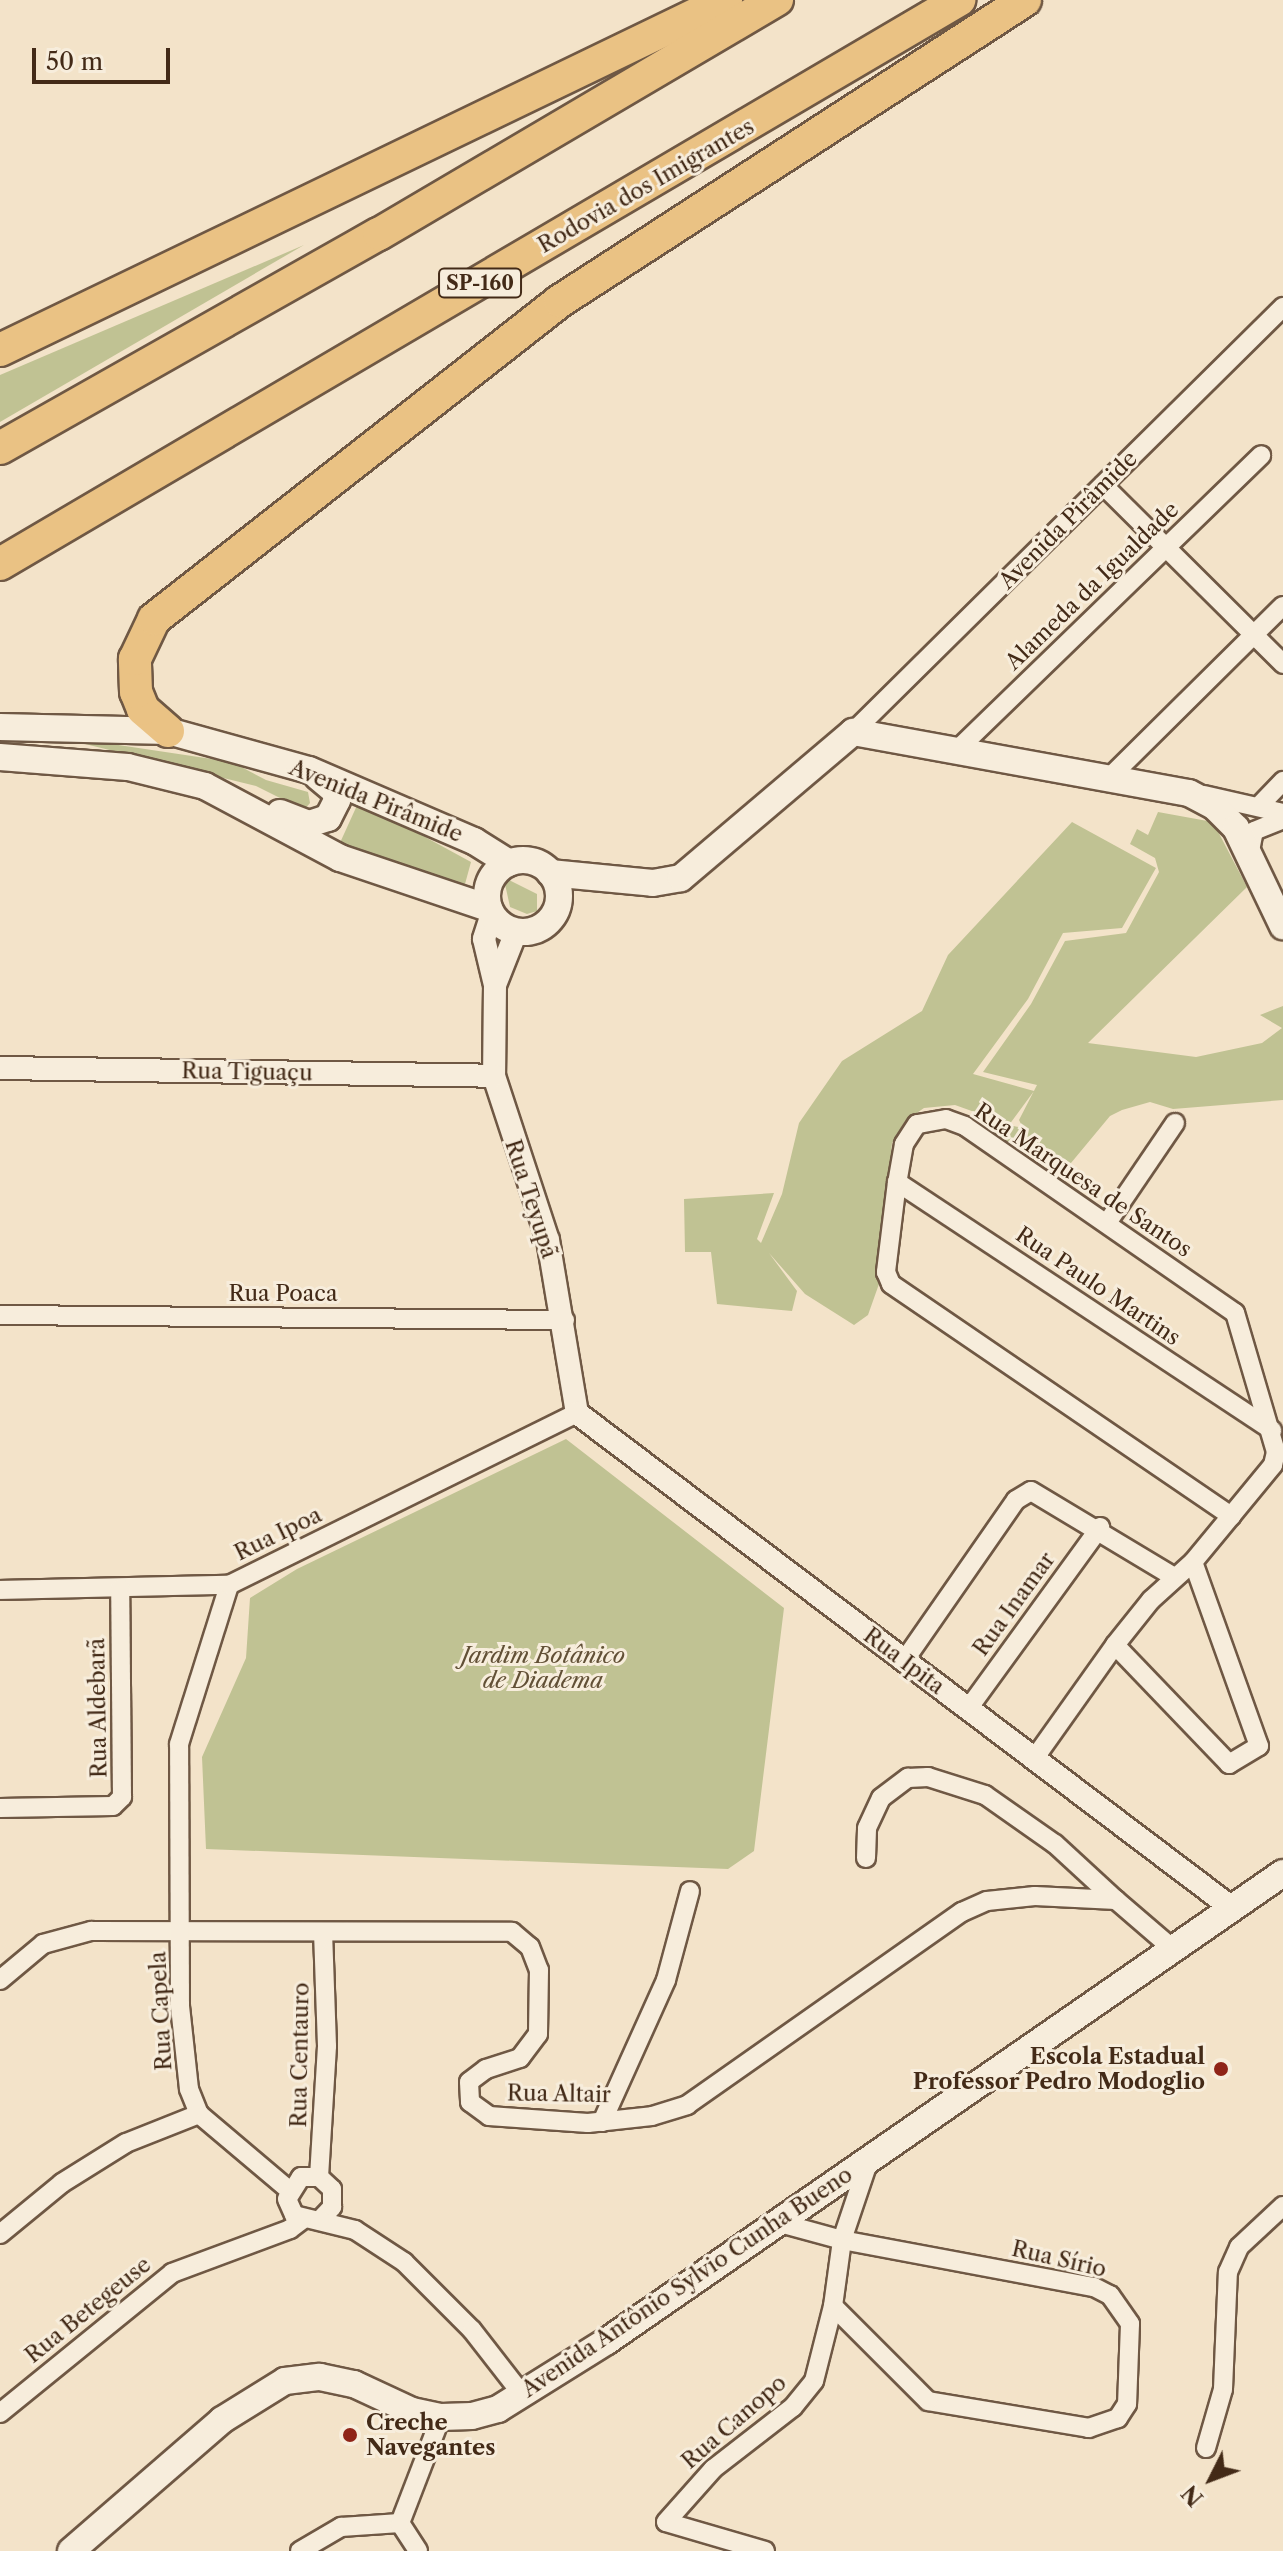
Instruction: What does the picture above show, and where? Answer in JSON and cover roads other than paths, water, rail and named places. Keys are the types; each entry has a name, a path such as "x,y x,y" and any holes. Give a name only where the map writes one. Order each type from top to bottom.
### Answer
{"highway":[{"path":"0,350 726,0"},
{"path":"0,448 379,234 777,0"},
{"name":"Rodovia dos Imigrantes","path":"0,564 959,0"},
{"path":"168,731 143,709 136,692 135,659 154,619 560,301 1025,0"}],"main road":[{"name":"Avenida Pirâmide","path":"0,727 168,731 309,770 474,841 509,863"},
{"path":"490,912 489,884 509,863 535,862 550,873 598,880 653,883 681,878 853,732 1189,793 1225,815 1250,851 1283,926"},
{"path":"0,757 128,767 243,794 309,824 319,823 334,810 335,791 309,770"},
{"path":"205,786 340,858 490,912 516,932 548,923 559,900 598,880"},
{"path":"550,873 559,900"},
{"name":"Avenida Antônio Sylvio Cunha Bueno","path":"71,2551 222,2420 285,2381 320,2377 354,2384 412,2411 441,2417 472,2416 557,2374 1283,1873"}],"street":[{"name":"Avenida Pirâmide","path":"853,732 1283,307"},
{"name":"Alameda da Igualdade","path":"956,751 1261,455"},
{"path":"1103,485 1283,664"},
{"path":"1108,779 1283,606"},
{"path":"1259,806 1283,781"},
{"path":"1189,793 1259,806 1283,816"},
{"path":"1250,851 1254,831 1283,816"},
{"name":"Rua Teyupã","path":"490,912 484,939 495,985 494,1076 548,1240 565,1320 577,1413"},
{"name":"Rua Teyupã","path":"495,985 516,932"},
{"name":"Rua Tiguaçu","path":"0,1068 494,1076"},
{"name":"Rua Marquesa de Santos","path":"1231,1516 891,1284 886,1272 897,1182 908,1133 930,1119 946,1119 965,1126 1235,1313 1272,1430"},
{"path":"1107,1223 1175,1123"},
{"name":"Rua Paulo Martins","path":"897,1182 1272,1430"},
{"name":"Rua Poaca","path":"0,1315 565,1320"},
{"name":"Rua Ipoa","path":"181,1929 179,1744 229,1585 577,1413"},
{"name":"Rua Ipita","path":"577,1413 1232,1908"},
{"path":"1034,1759 1115,1645 1174,1577 1193,1562 1273,1465 1272,1430"},
{"path":"904,1661 1023,1494 1040,1492 1100,1527 1174,1577"},
{"name":"Rua Inamar","path":"968,1709 1100,1527"},
{"path":"1115,1645 1229,1764 1259,1746 1193,1562"},
{"path":"0,1590 229,1585"},
{"name":"Rua Aldebarã","path":"0,1808 113,1806 122,1797 120,1588"},
{"path":"866,1858 867,1828 881,1798 908,1778 928,1777 985,1795 1065,1853 1173,1949"},
{"path":"602,2122 666,1980 690,1891"},
{"name":"Rua Altair","path":"0,1980 60,1936 181,1929 323,1933 512,1932 522,1938 539,1970 538,2034 520,2058 486,2069 469,2082 470,2102 489,2116 602,2122 687,2105 962,1912 987,1901 1035,1896 1116,1900"},
{"name":"Rua Capela","path":"181,1929 180,2006 189,2089 199,2114"},
{"name":"Rua Centauro","path":"319,2177 327,2046 323,1933"},
{"path":"0,2234 62,2183 126,2143 199,2114 289,2190"},
{"name":"Rua Canopo","path":"765,2551 666,2522 713,2469 793,2407 814,2381 833,2306 842,2240 869,2160"},
{"path":"355,2230 319,2177 301,2177 289,2190 289,2208 311,2220 355,2230 404,2262 441,2299 521,2393"},
{"path":"311,2220 334,2198"},
{"path":"1206,2448 1223,2389 1228,2272 1239,2247 1283,2206"},
{"name":"Rua Betegeuse","path":"0,2413 172,2273 311,2220"},
{"name":"Rua Sírio","path":"780,2223 842,2240 1094,2287 1110,2295 1130,2324 1127,2404 1118,2418 1089,2428 928,2401 833,2306"},
{"path":"400,2523 441,2417"},
{"path":"300,2551 341,2527 400,2523"},
{"path":"400,2523 418,2551"}],"place":[{"name":"Escola Estadual Professor Pedro Modoglio","path":"1221,2069"},
{"name":"Creche Navegantes","path":"350,2435"}],"park label":[{"name":"Jardim Botânico de Diadema","path":"543,1668"}]}
